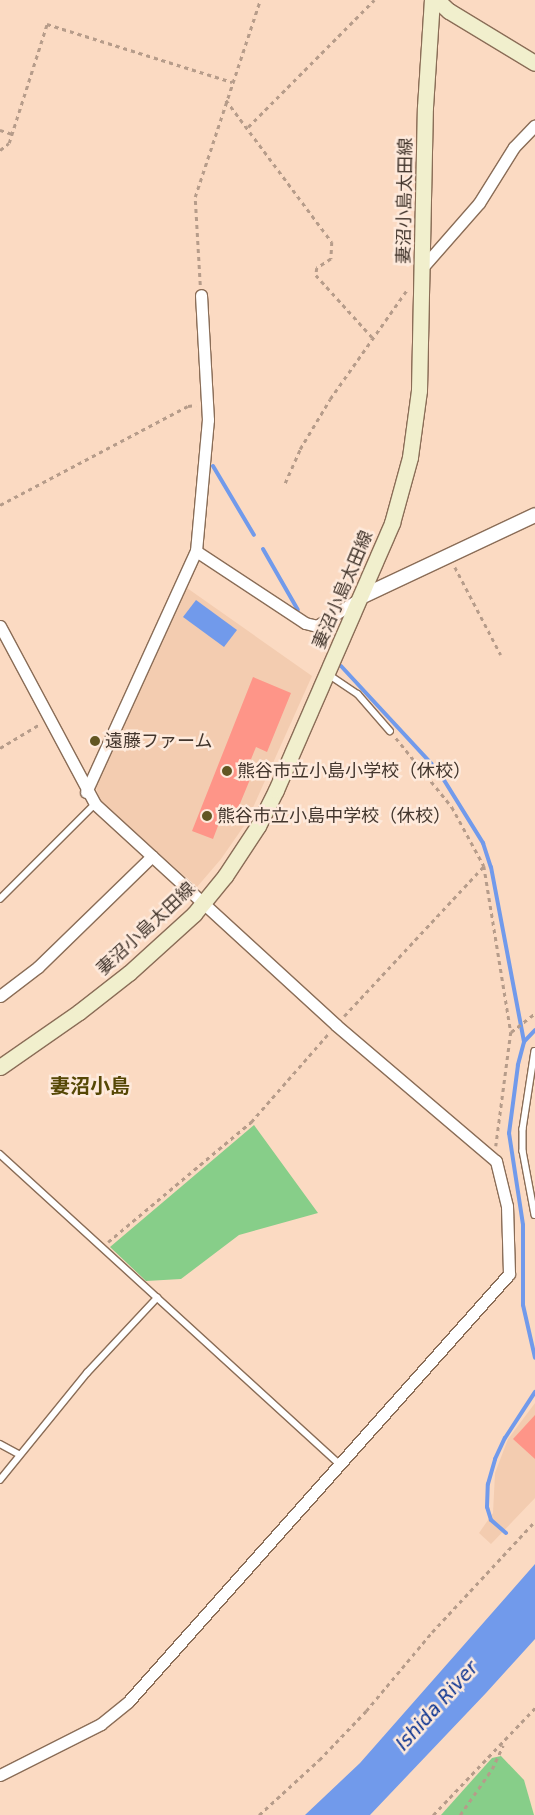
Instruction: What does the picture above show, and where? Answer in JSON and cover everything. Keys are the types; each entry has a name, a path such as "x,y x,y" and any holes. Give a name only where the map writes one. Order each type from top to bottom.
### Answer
{"main road":[{"name":"妻沼小島太田線","path":"0,1066 105,992 204,903 258,826 328,674 397,510 410,457 420,366 425,107 432,0"},
{"path":"437,0 449,11 535,63"}],"street":[{"path":"422,268 479,203 514,147 535,125"},
{"path":"86,792 196,551 208,404 201,295"},
{"path":"196,551 305,623 318,626 361,597 448,554 535,515"},
{"path":"0,626 86,792 95,804 336,1025 496,1161 507,1206 509,1274 505,1282 114,1715 0,1776"},
{"path":"0,996 38,967 152,856"}],"lane":[{"path":"328,674 358,694 390,731"},
{"path":"0,899 95,804"},
{"path":"535,1051 523,1129 523,1151 535,1214"},
{"path":"0,1154 339,1464"},
{"path":"0,1480 19,1454 87,1373 157,1298"},
{"path":"0,1444 19,1454"}],"path":[{"path":"201,295 195,197 260,0"},
{"path":"248,127 374,0"},
{"path":"0,150 9,143 47,24 232,82"},
{"path":"226,100 332,242 331,259 317,268 316,275 374,338"},
{"path":"0,130 12,134"},
{"path":"285,483 309,435 422,268"},
{"path":"0,505 188,406 208,404"},
{"path":"448,554 501,655"},
{"path":"0,748 48,719"},
{"path":"390,731 437,785 484,866 511,1032 496,1161"},
{"path":"101,1248 250,1122 336,1025 484,866"},
{"path":"511,1032 535,1013"},
{"path":"260,1815 359,1718 432,1632 535,1521"},
{"path":"433,1815 535,1708"},
{"path":"460,1815 492,1769 504,1741"}],"shaded area":[{"path":"187,588 312,676 246,823 221,859 197,887 100,801 96,788"},
{"path":"535,1403 535,1498 491,1544 479,1533 493,1513 495,1473 508,1439"}],"green space":[{"path":"254,1125 318,1213 239,1235 181,1279 146,1281 110,1247"},
{"path":"501,1756 524,1780 534,1815 441,1815 492,1758"}],"water":[{"path":"196,600 237,630 224,647 183,617"},
{"name":"Ishida River","path":"535,1564 535,1639 486,1693 370,1815 305,1815 360,1763"}],"building":[{"path":"253,677 291,693 267,752 256,747 245,774 251,777 232,823 221,818 213,839 192,831"},
{"path":"535,1415 535,1459 513,1439"}],"waterway":[{"path":"213,466 254,535"},
{"path":"263,549 298,610"},
{"path":"317,639 324,648"},
{"path":"341,666 439,772 483,843 491,867 524,1042"},
{"path":"535,1030 524,1042 518,1065 509,1133 523,1225 523,1305 535,1358"},
{"path":"506,1533 491,1520 487,1507 488,1484 495,1459 505,1438 535,1392"}],"place":[{"name":"遠藤ファーム","path":"95,741"},
{"name":"熊谷市立小島小学校（休校）","path":"227,771"},
{"name":"熊谷市立小島中学校（休校）","path":"207,816"}],"district":[{"name":"妻沼小島","path":"90,1086"}]}
